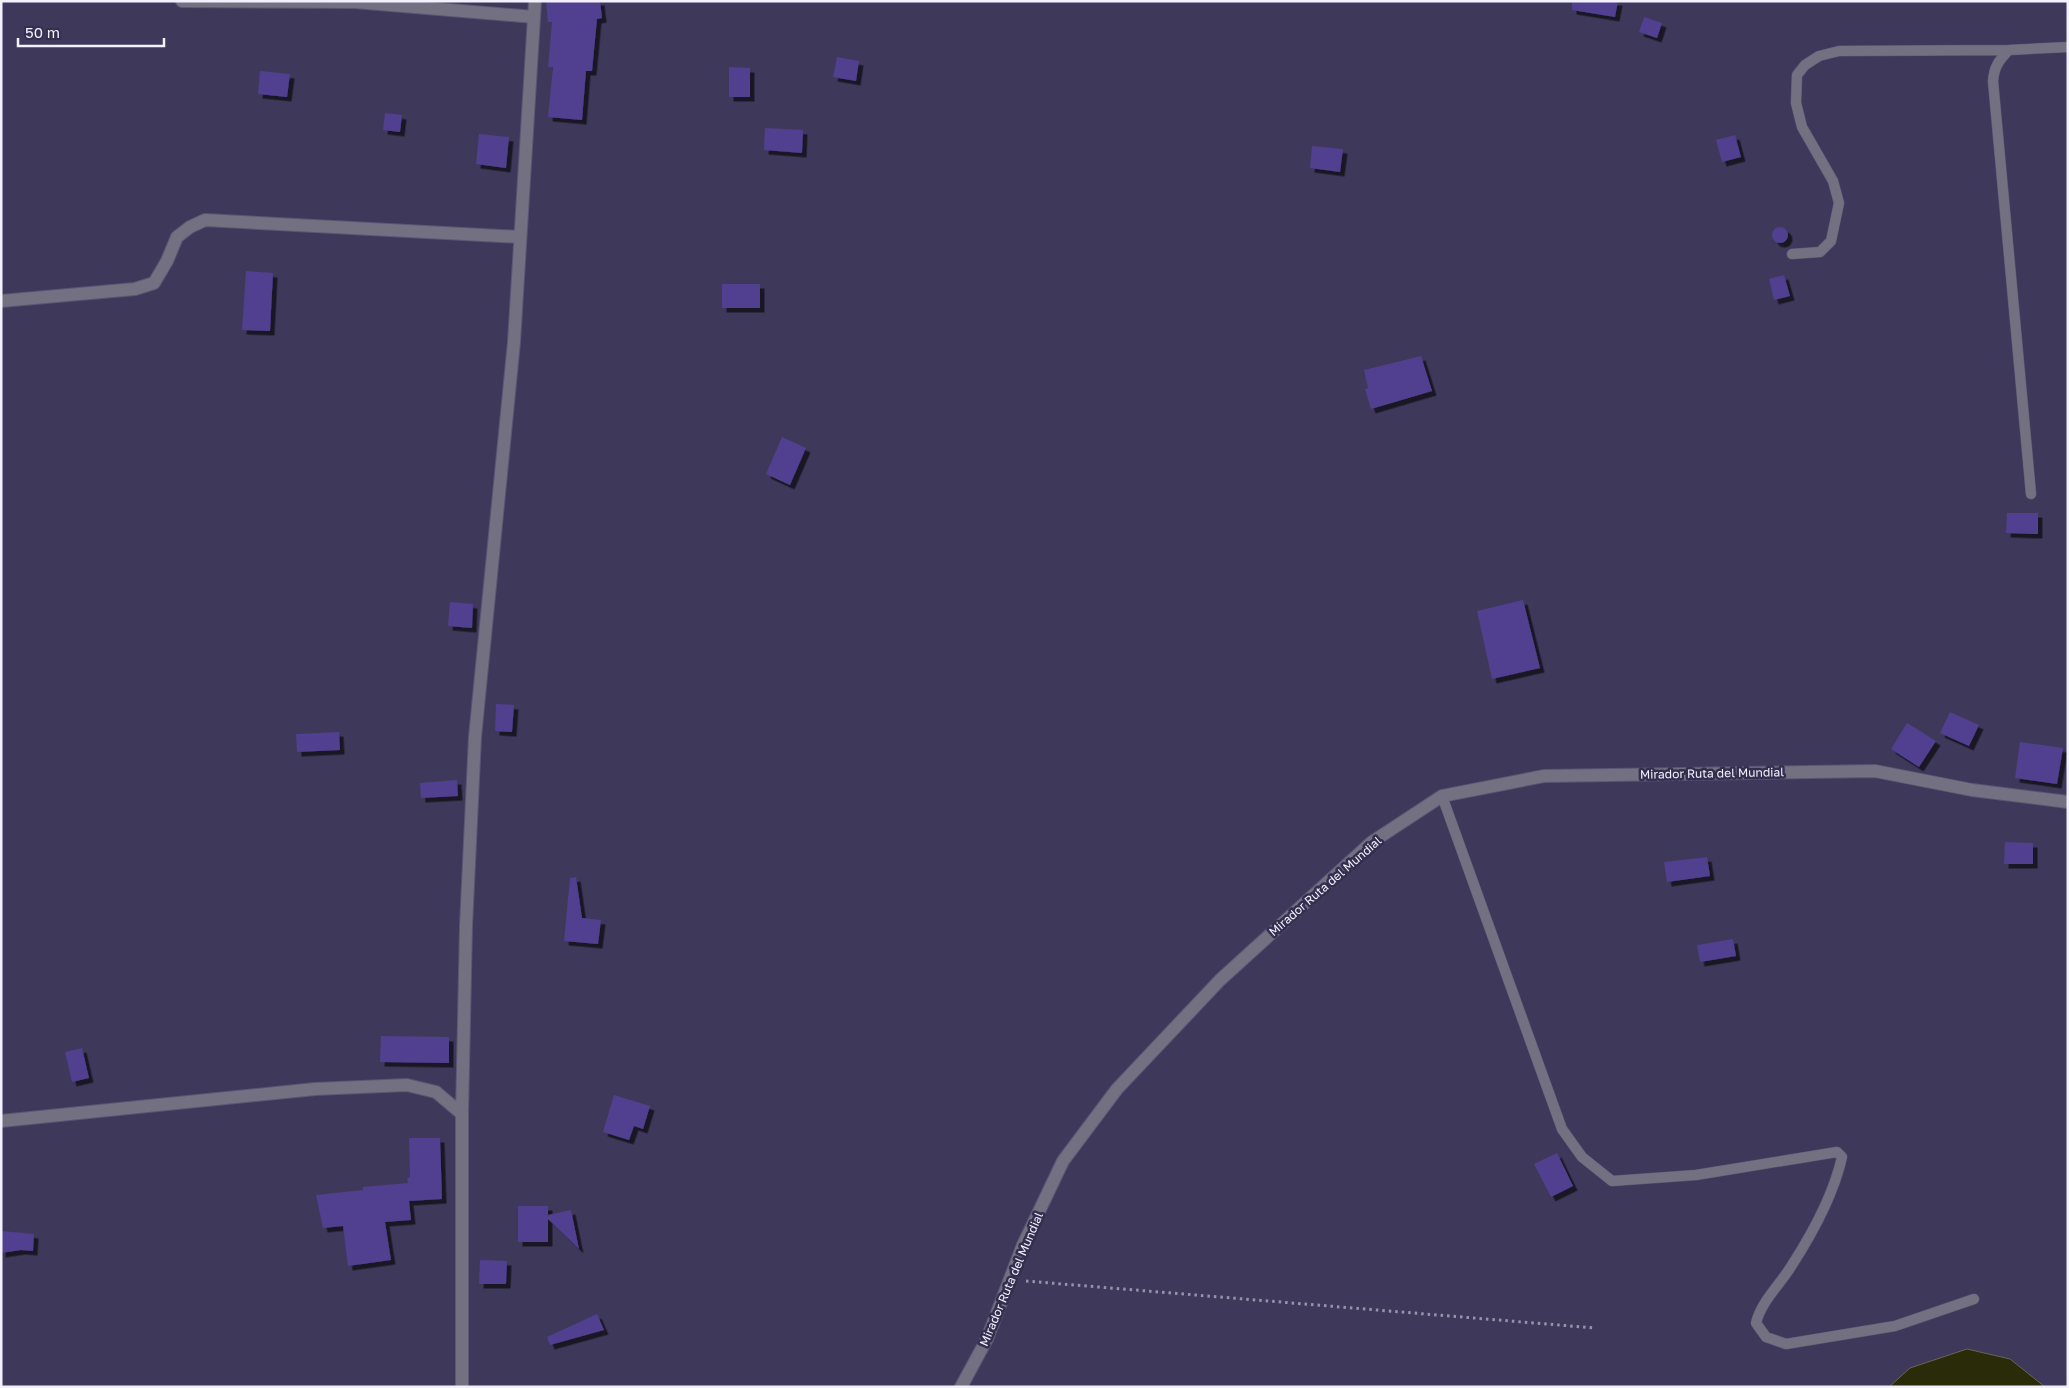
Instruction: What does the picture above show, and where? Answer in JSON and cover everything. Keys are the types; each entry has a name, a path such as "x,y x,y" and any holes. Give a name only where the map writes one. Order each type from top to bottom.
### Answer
{"street":[{"path":"182,1 355,2 534,17"},
{"path":"462,1387 462,1114 466,926 475,737 513,352 535,1"},
{"path":"1,301 135,289 154,282 167,261 177,237 190,227 206,220 520,237"},
{"name":"Mirador Ruta del Mundial","path":"961,1387 987,1339 1023,1245 1063,1162 1117,1089 1220,980 1372,842 1442,796 1544,776 1875,771 1972,790 2068,802"},
{"path":"1,1121 315,1089 407,1085 436,1092 462,1114"}],"lane":[{"path":"1792,254 1820,252 1830,241 1839,202 1833,181 1802,127 1796,103 1798,75 1805,64 1819,56 1839,51 2009,50 2068,47"},
{"path":"2009,50 1998,60 1994,70 1993,81 2031,494"},
{"path":"1442,796 1562,1129 1582,1157 1612,1181 1696,1175 1837,1152 1842,1157 1818,1220 1792,1266 1760,1310 1756,1323 1766,1337 1786,1344 1895,1326 1974,1299"}],"path":[{"path":"1011,1280 1595,1328"}],"shaded area":[{"path":"1967,1349 2010,1359 2045,1387 1889,1387 1910,1368"}],"building":[{"path":"546,1 600,1 602,18 597,19 592,71 586,71 582,120 548,117 553,67 548,67 552,22 548,22"},
{"path":"1572,1 1618,1 1615,17 1572,10"},
{"path":"1644,17 1662,23 1657,38 1639,32"},
{"path":"837,57 859,61 856,81 833,77"},
{"path":"729,67 750,68 750,97 729,97"},
{"path":"260,71 290,74 287,97 258,94"},
{"path":"385,113 402,115 400,132 383,130"},
{"path":"765,128 803,130 802,153 764,150"},
{"path":"479,134 509,137 506,168 476,164"},
{"path":"1735,135 1741,157 1722,162 1716,140"},
{"path":"1312,146 1343,149 1340,172 1310,168"},
{"path":"1780,227 1788,235 1780,243 1772,235"},
{"path":"246,271 273,273 270,331 242,330"},
{"path":"1784,275 1790,296 1774,300 1769,279"},
{"path":"722,284 760,284 760,308 722,308"},
{"path":"1421,356 1432,391 1371,409 1365,389 1368,388 1364,370"},
{"path":"782,437 806,448 790,485 766,474"},
{"path":"2007,513 2038,513 2038,534 2006,533"},
{"path":"1523,600 1540,668 1492,679 1477,611"},
{"path":"450,602 473,604 472,628 448,626"},
{"path":"496,704 514,705 512,732 495,731"},
{"path":"1950,712 1979,725 1969,746 1940,733"},
{"path":"1907,723 1936,741 1919,767 1891,749"},
{"path":"339,732 340,750 297,752 296,734"},
{"path":"2020,742 2063,748 2057,784 2015,778"},
{"path":"457,780 458,796 421,798 420,783"},
{"path":"2005,842 2033,843 2033,864 2004,864"},
{"path":"1707,857 1710,876 1667,882 1664,862"},
{"path":"576,877 582,918 601,920 598,944 564,941 570,878"},
{"path":"1733,939 1736,956 1700,962 1697,945"},
{"path":"381,1036 449,1037 449,1063 380,1062"},
{"path":"82,1048 89,1078 72,1082 65,1052"},
{"path":"614,1095 650,1106 643,1129 634,1126 629,1140 603,1132"},
{"path":"409,1138 440,1138 442,1199 409,1201 411,1220 385,1222 391,1260 348,1266 343,1226 323,1228 316,1195 363,1190 363,1187 408,1183 407,1178 410,1177"},
{"path":"1557,1153 1573,1186 1551,1197 1534,1164"},
{"path":"518,1206 548,1206 548,1215 571,1210 579,1249 548,1219 548,1242 518,1242"},
{"path":"1,1231 34,1234 33,1251 21,1250 1,1253"},
{"path":"480,1260 507,1261 506,1284 479,1284"},
{"path":"597,1314 604,1330 550,1345 547,1337"}]}
